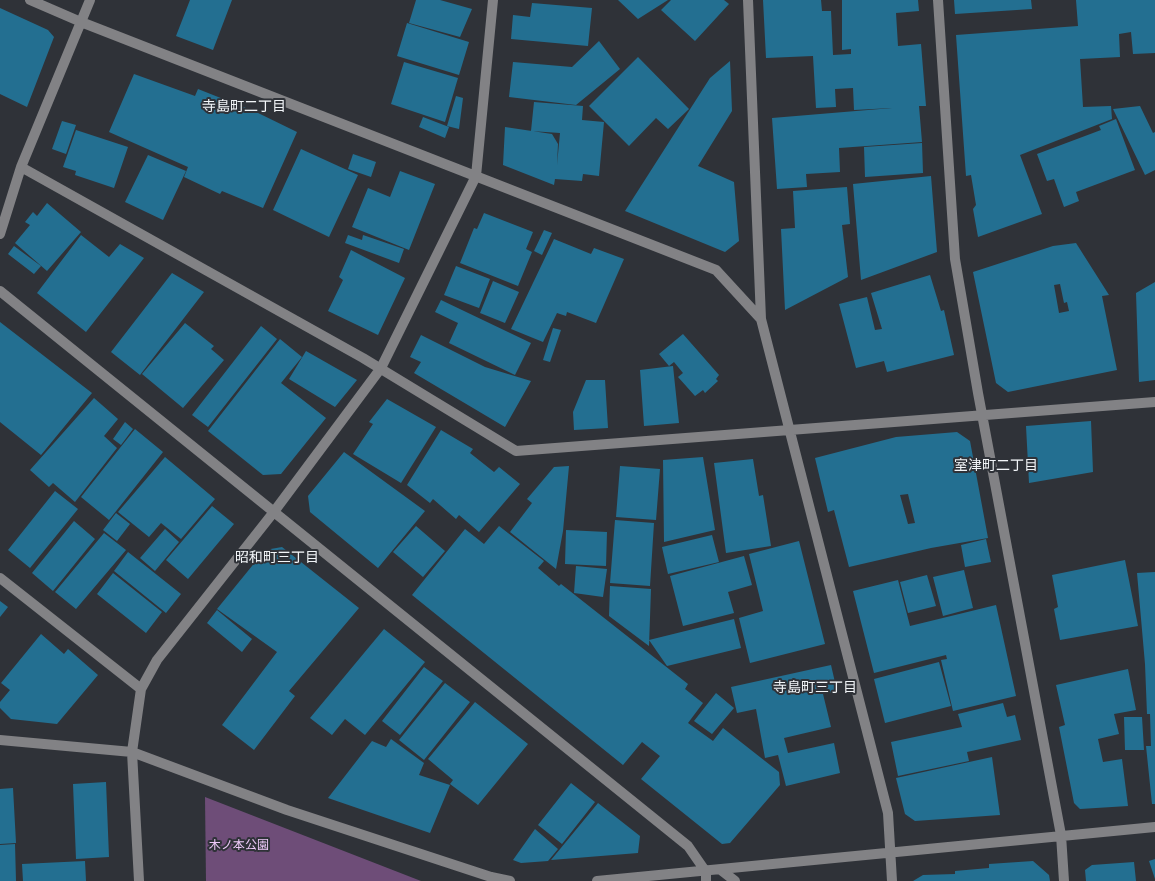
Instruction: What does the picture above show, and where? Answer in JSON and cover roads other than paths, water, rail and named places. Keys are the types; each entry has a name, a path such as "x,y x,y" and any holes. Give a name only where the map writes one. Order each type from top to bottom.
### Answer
{"street":[{"path":"30,0 81,22 716,270 761,319"},
{"path":"0,234 21,167 90,0"},
{"path":"139,881 132,752 141,689 157,660 273,513 381,368 476,176 493,0"},
{"path":"748,0 761,319 888,813 892,881"},
{"path":"938,0 955,259 1060,835 1064,881"},
{"path":"21,167 381,368 516,451 788,428 1155,402"},
{"path":"0,291 688,846 706,876"},
{"path":"0,578 141,689"},
{"path":"0,740 132,752 287,810 491,877 510,881"},
{"path":"597,881 706,876 721,870 1155,827"},
{"path":"721,870 735,881"}],"district":[{"name":"寺島町二丁目","path":"244,107"},
{"name":"室津町二丁目","path":"996,466"},
{"name":"昭和町三丁目","path":"277,558"},
{"name":"寺島町三丁目","path":"815,688"}],"park label":[{"name":"木ノ本公園","path":"239,846"}]}
